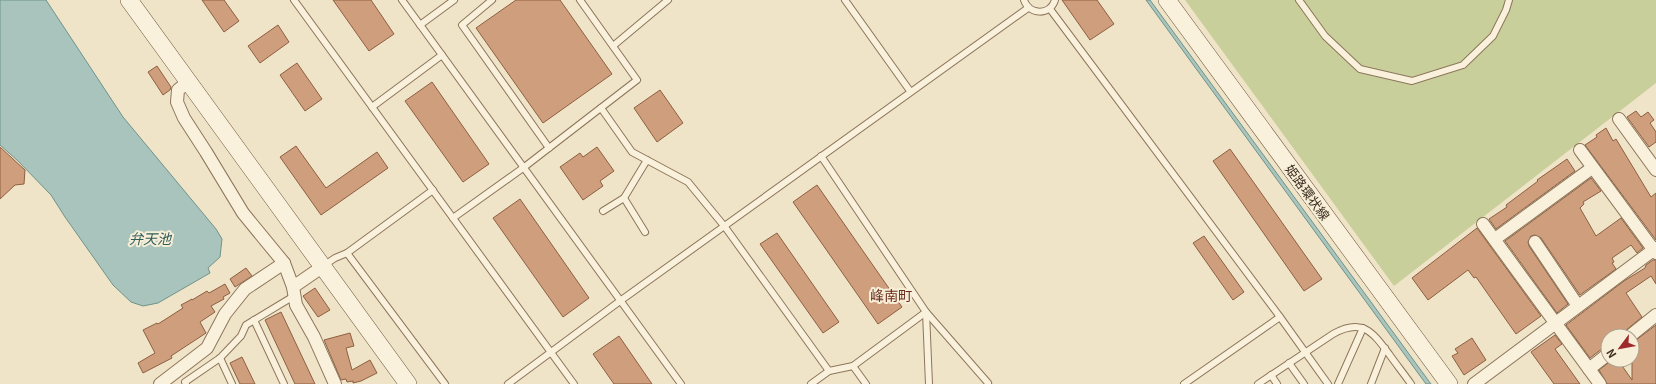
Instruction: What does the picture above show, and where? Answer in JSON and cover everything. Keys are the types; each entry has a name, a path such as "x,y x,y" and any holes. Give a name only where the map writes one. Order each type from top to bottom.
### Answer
{"street":[{"path":"129,0 408,384"},
{"name":"姫路環状線","path":"1167,0 1448,384"},
{"path":"188,82 178,90 177,102 184,118 243,213 284,263 296,305 314,337 335,384"},
{"path":"1619,119 1651,154 1656,170"},
{"path":"1474,384 1578,306 1655,251 1580,150"},
{"path":"1495,240 1592,168"},
{"path":"1484,224 1600,384"},
{"path":"1535,242 1578,306"},
{"path":"160,384 207,348 226,314 245,289 284,263"},
{"path":"293,291 322,267"},
{"path":"1640,330 1654,322"},
{"path":"1589,369 1600,360"}],"lane":[{"path":"294,0 574,384"},
{"path":"402,0 680,384"},
{"path":"420,25 454,0"},
{"path":"492,0 462,25 549,148"},
{"path":"453,218 523,168 637,80 580,0"},
{"path":"613,46 668,0"},
{"path":"845,0 910,91"},
{"path":"1024,0 1028,8 1035,12 1043,12 1050,9 1055,0"},
{"path":"1299,0 1325,36 1360,69 1412,81 1463,65 1494,36 1509,0"},
{"path":"508,384 910,91 1028,8"},
{"path":"1050,9 1306,352 1328,384"},
{"path":"372,107 442,55"},
{"path":"601,108 632,152 688,182 725,227 829,371"},
{"path":"821,156 926,312 988,384"},
{"path":"603,211 624,198 647,160"},
{"path":"322,267 335,258 347,253 433,190"},
{"path":"624,198 645,232"},
{"path":"347,253 444,384"},
{"path":"186,384 185,382 220,358 241,336 246,325 293,291"},
{"path":"811,384 829,371 853,366 926,312"},
{"path":"926,312 929,384"},
{"path":"1184,384 1280,317"},
{"path":"254,320 284,384"},
{"path":"1258,384 1343,328 1354,326 1363,328 1374,334 1411,384"},
{"path":"1338,384 1363,328"},
{"path":"1371,384 1384,348"},
{"path":"220,358 232,384"},
{"path":"1289,364 1304,384"},
{"path":"853,366 866,384"},
{"path":"1271,375 1277,384"}],"green space":[{"path":"1185,0 1656,0 1656,83 1394,286"}],"water":[{"name":"弁天池","path":"0,0 46,0 123,117 216,229 222,239 220,257 208,268 210,273 158,303 143,306 131,302 113,285 51,195 0,145"},
{"path":"1146,0 1150,0 1431,384 1426,384"}],"building":[{"path":"202,0 224,0 239,21 224,32"},
{"path":"333,0 371,0 394,34 369,51"},
{"path":"516,0 560,0 612,74 543,123 476,28"},
{"path":"1062,0 1097,0 1114,24 1090,40"},
{"path":"278,25 289,42 260,63 248,46"},
{"path":"297,63 322,99 305,111 280,75"},
{"path":"157,66 171,87 170,90 163,95 148,72"},
{"path":"432,82 489,164 463,182 405,101"},
{"path":"660,90 683,123 657,142 634,108"},
{"path":"1636,111 1641,117 1648,112 1654,120 1650,123 1656,132 1656,142 1649,147 1627,117"},
{"path":"1606,128 1613,141 1616,139 1651,197 1656,193 1656,240 1585,145 1597,137 1596,135"},
{"path":"296,146 326,188 377,152 388,168 321,215 280,157"},
{"path":"0,147 25,170 24,184 15,185 0,199"},
{"path":"597,147 614,171 600,181 603,186 583,200 560,167 580,153 583,157"},
{"path":"1230,149 1322,279 1304,291 1213,161"},
{"path":"1567,159 1575,171 1496,229 1489,219 1507,207 1506,205 1538,181 1537,180"},
{"path":"1591,178 1601,191 1583,202 1584,204 1580,208 1596,236 1621,218 1643,248 1637,253 1631,245 1612,258 1614,262 1612,263 1616,269 1580,295 1541,238 1535,235 1531,236 1528,242 1529,246 1568,304 1557,313 1505,241"},
{"path":"817,185 902,307 878,324 793,202"},
{"path":"520,199 589,298 563,317 493,218"},
{"path":"1477,228 1541,316 1516,334 1476,277 1474,278 1468,270 1428,300 1412,278"},
{"path":"777,233 839,322 823,333 760,244"},
{"path":"1204,236 1244,292 1233,300 1193,243"},
{"path":"1653,260 1656,260 1656,284 1651,276 1626,293 1642,317 1629,328 1600,328 1600,350 1590,358 1566,325 1624,281 1645,268 1646,265"},
{"path":"246,268 252,276 235,287 230,279"},
{"path":"225,284 230,293 223,297 224,299 211,306 215,312 200,322 206,333 171,356 172,358 143,373 138,363 155,353 143,330 157,323 158,324 183,308 181,305 207,291 209,293"},
{"path":"315,288 330,310 318,317 303,296"},
{"path":"281,312 315,384 295,384 265,320"},
{"path":"1656,325 1656,384 1607,384 1599,370 1602,368 1624,368 1632,380 1632,368 1640,368 1640,337"},
{"path":"350,333 354,346 346,348 352,370 370,360 377,373 361,381 353,383 353,381 347,382 346,379 341,380 324,340"},
{"path":"1555,335 1562,344 1555,349 1580,384 1554,384 1531,352"},
{"path":"619,336 652,384 614,384 593,354"},
{"path":"1472,338 1486,360 1464,375 1452,356 1458,353 1455,349"},
{"path":"242,357 255,384 240,384 230,363"}],"district":[{"name":"峰南町","path":"891,295"}]}
